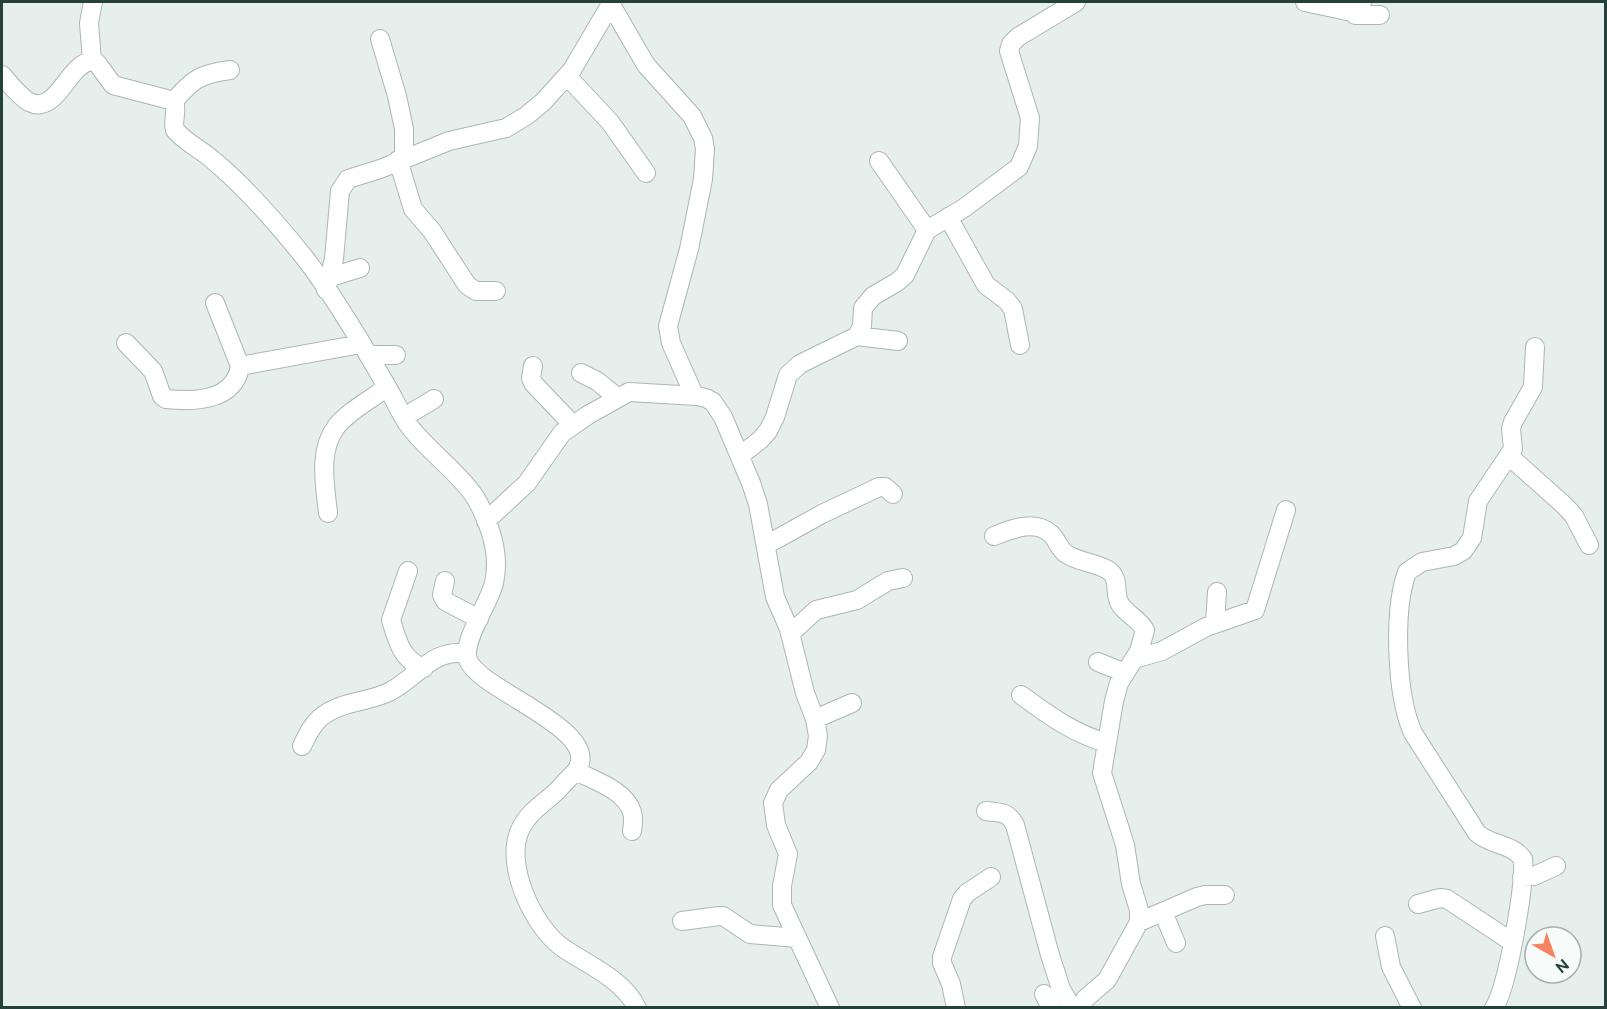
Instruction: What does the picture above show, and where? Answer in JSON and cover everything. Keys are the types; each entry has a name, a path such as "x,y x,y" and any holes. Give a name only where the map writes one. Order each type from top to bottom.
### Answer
{"street":[{"path":"92,61 89,23 93,2"},
{"path":"329,284 340,191 343,184 354,176 380,169 449,141 506,128 526,116 543,102 567,76 611,2"},
{"path":"611,2 646,65 692,116 703,138 705,149 703,179 689,249 668,326 672,343 694,395"},
{"path":"857,336 862,326 863,308 873,296 905,275 927,230 981,196 1019,167 1028,146 1030,118 1010,51 1011,44 1052,9 1076,2"},
{"path":"1305,2 1357,6 1355,15 1380,15"},
{"path":"380,39 404,129 401,159 413,209 432,231 467,285 476,291 496,291"},
{"path":"2,75 23,97 31,103 38,103 49,101 80,64 92,61 97,63 113,85 174,101"},
{"path":"174,101 198,78 208,73 230,70"},
{"path":"567,76 614,127 646,173"},
{"path":"174,101 176,105 173,124 175,130 214,161 245,191 329,284 409,425 474,496 486,521 497,558 494,585 466,653 468,660 474,669 487,679 532,707 568,735 582,755 581,764 576,771 529,815 520,830 515,849 522,888 535,916 553,940 616,983 633,999 637,1008"},
{"path":"879,161 927,230"},
{"path":"948,217 986,285 1007,301 1013,309 1020,345"},
{"path":"329,284 360,268"},
{"path":"126,343 153,371 162,396 166,399 202,401 212,398 230,387 240,366 215,303"},
{"path":"741,455 768,431 775,417 785,382 794,368 857,336 898,341"},
{"path":"1494,1008 1502,993 1523,865 1520,854 1512,848 1484,839 1477,833 1408,723 1400,676 1399,604 1407,572 1422,562 1463,552 1472,538 1478,501 1513,449 1511,429 1513,422 1533,387 1535,347"},
{"path":"240,366 365,350 396,355"},
{"path":"532,366 533,383 573,425"},
{"path":"581,373 597,381 618,398"},
{"path":"328,513 323,477 324,463 335,428 387,387"},
{"path":"486,521 527,483 552,444 562,433 629,392 694,395 713,402 723,417 741,455 758,504 775,597 790,634 805,693 815,719 818,736 816,750 809,762 779,790 773,803 776,825 788,854 782,886 782,905 830,1008"},
{"path":"404,417 434,399"},
{"path":"1509,456 1574,516 1589,545"},
{"path":"766,545 822,514 879,487 885,487 893,494"},
{"path":"1098,662 1129,666 1215,623 1251,613 1258,607 1286,510"},
{"path":"986,811 1006,814 1015,825 1061,989 1069,1003 1078,1008 1107,980 1139,922 1139,910 1131,884 1125,845 1103,779 1106,743 1114,701 1119,683 1144,639 1144,630 1141,623 1119,602 1116,582 1110,571 1067,554 1050,533 1041,528 1016,528 994,536"},
{"path":"408,571 391,620 407,658 414,665 424,668"},
{"path":"790,634 816,610 857,600 888,581 903,579"},
{"path":"445,580 442,595 445,601 479,619"},
{"path":"1215,623 1217,592"},
{"path":"302,746 311,727 330,711 339,706 388,692 446,653 466,653"},
{"path":"1020,695 1068,728 1083,736 1106,743"},
{"path":"815,719 852,703"},
{"path":"576,771 623,798 632,813 632,831"},
{"path":"1522,877 1534,876 1556,866"},
{"path":"956,1008 942,957 962,899 991,876"},
{"path":"1139,922 1204,895 1225,895"},
{"path":"1418,904 1447,898 1512,942"},
{"path":"1163,912 1176,943"},
{"path":"682,921 723,916 750,934 797,938"},
{"path":"1385,936 1390,967 1412,1008"}]}
